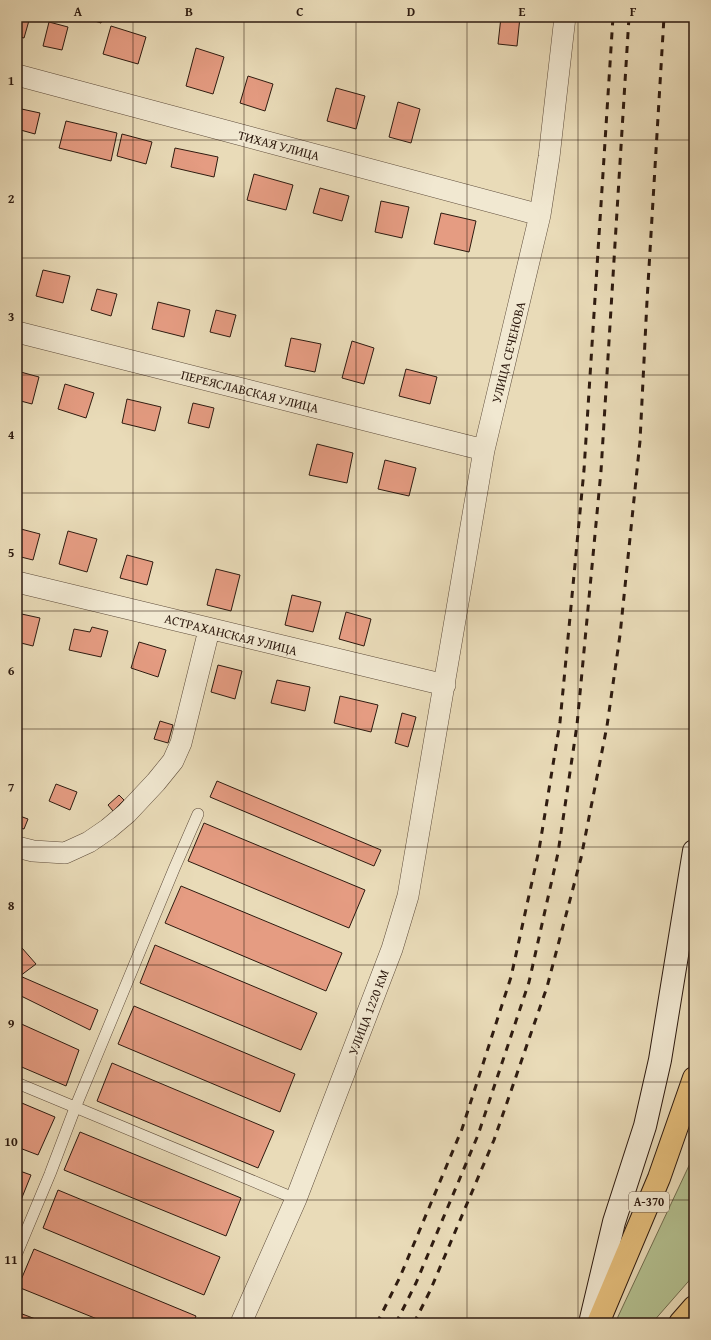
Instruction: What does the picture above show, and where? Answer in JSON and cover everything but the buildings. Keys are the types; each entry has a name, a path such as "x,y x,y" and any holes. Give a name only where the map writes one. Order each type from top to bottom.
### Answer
{"highway":[{"name":"А-370","path":"598,1323 659,1178 694,1078"},
{"path":"680,1323 694,1307"}],"main road":[{"path":"590,1323 614,1222 645,1126 656,1075 694,851"}],"street":[{"name":"УЛИЦА СЕЧЕНОВА","path":"445,686 484,450 540,216 549,157 565,17"},
{"name":"ТИХАЯ УЛИЦА","path":"17,75 540,216"},
{"name":"ПЕРЕЯСЛАВСКАЯ УЛИЦА","path":"17,332 484,450"},
{"name":"АСТРАХАНСКАЯ УЛИЦА","path":"17,582 209,630 445,686"},
{"path":"17,847 33,851 65,853 89,842 108,829 126,813 156,782 173,761 180,743 209,630"},
{"name":"УЛИЦА 1220 КМ","path":"241,1323 296,1199 392,949 408,896 445,686"}],"lane":[{"path":"17,1253 50,1174 75,1108 174,868 198,814"},
{"path":"17,1083 296,1199"}],"green space":[{"path":"694,1155 694,1275 652,1323 615,1323"}],"railway":[{"path":"377,1323 400,1277 462,1129 511,977 539,850 560,722 584,470 613,17"},
{"path":"396,1323 416,1283 478,1135 529,982 558,853 577,725 601,471 629,17"},
{"path":"414,1323 430,1291 494,1140 547,987 581,858 607,726 620,635 640,441 664,17"}]}
